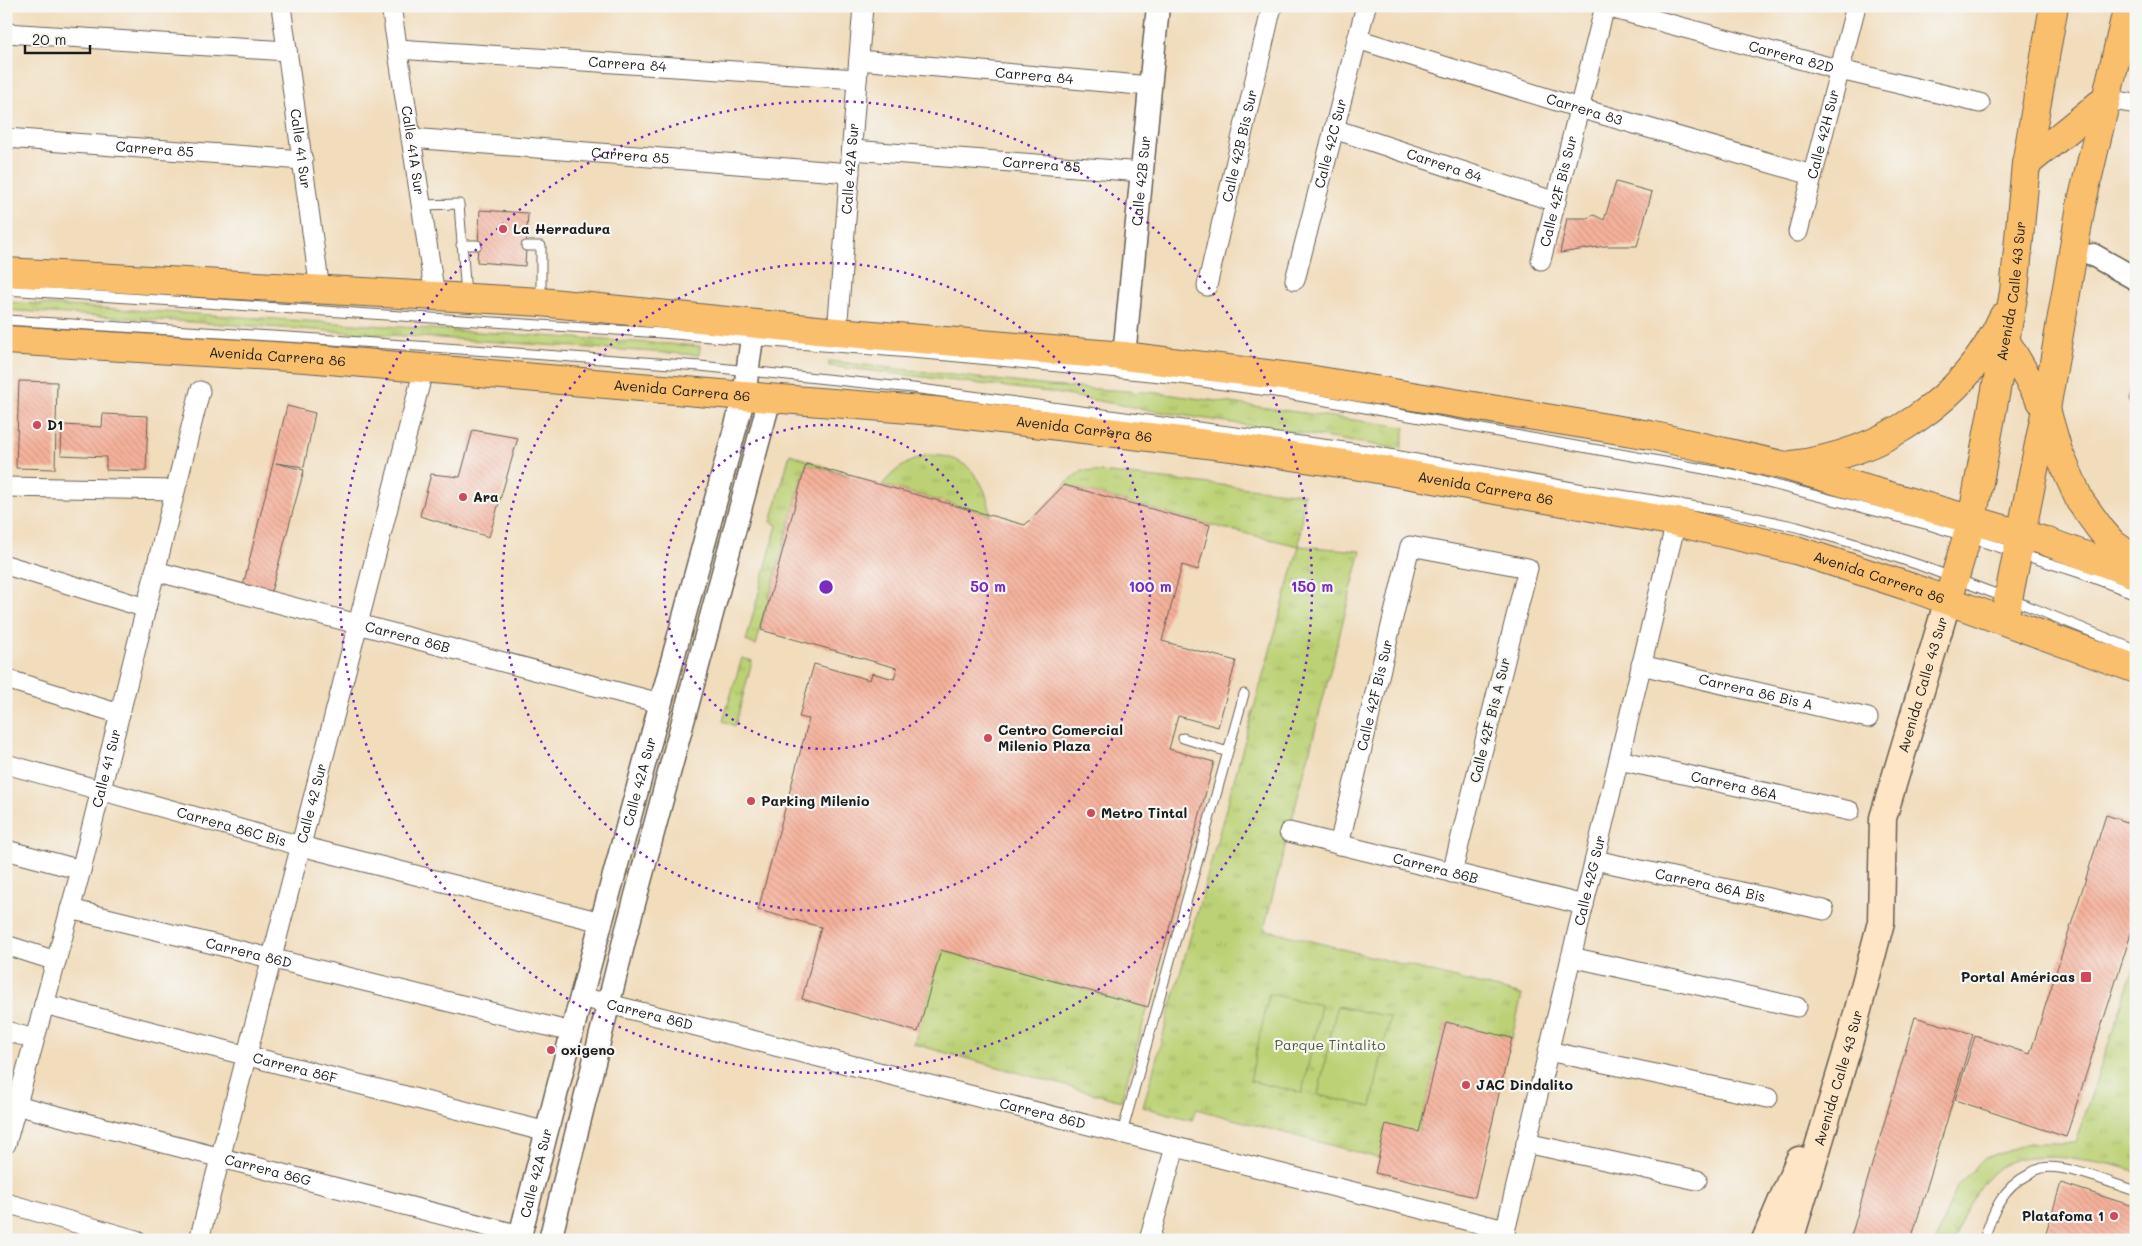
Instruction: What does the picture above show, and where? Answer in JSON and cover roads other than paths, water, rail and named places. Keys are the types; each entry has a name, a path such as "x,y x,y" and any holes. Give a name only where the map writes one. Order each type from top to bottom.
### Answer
{"main road":[{"name":"Avenida Calle 43 Sur","path":"1790,1240 1848,1044 1881,922 1883,818 1970,528 2014,292 2026,164 2054,6"},
{"path":"2006,610 2046,409 2081,206 2128,6"},
{"path":"2026,164 2106,99"},
{"path":"6,272 541,302 752,333 837,332 1124,356 1314,380 1650,435 1786,466 1970,528 2136,574"},
{"path":"1786,466 1836,458 1860,450 1892,434 1922,415 1950,392 1976,362 1998,329 2014,292"},
{"name":"Avenida Carrera 86","path":"6,340 754,389 1231,447 1366,467 1676,522 1796,550 1856,568 1951,590 2006,610 2136,669"},
{"path":"2006,340 2046,409 2058,451 2080,501 2100,530 2113,544 2136,560"},
{"path":"1765,1240 1848,1044"}],"street":[{"name":"Calle 41 Sur","path":"281,6 320,290"},
{"name":"Calle 41A Sur","path":"391,6 435,296"},
{"name":"Calle 42A Sur","path":"837,332 863,6"},
{"name":"Calle 42B Sur","path":"1124,356 1158,6"},
{"name":"Calle 42B Bis Sur","path":"1207,286 1272,6"},
{"name":"Calle 42C Sur","path":"1295,280 1366,6"},
{"name":"Carrera 82D","path":"1604,6 1840,70 1980,103"},
{"name":"Calle 42F Bis Sur","path":"1541,260 1604,6"},
{"name":"Calle 42H Sur","path":"1798,232 1856,6"},
{"path":"6,33 287,51"},
{"name":"Carrera 83","path":"1357,39 1579,108 1812,175"},
{"name":"Carrera 84","path":"397,49 857,79"},
{"name":"Carrera 84","path":"859,60 1150,86"},
{"path":"2106,99 2136,104"},
{"name":"Carrera 84","path":"1334,129 1556,202"},
{"name":"Carrera 85","path":"6,138 303,160"},
{"name":"Carrera 85","path":"411,138 850,173"},
{"name":"Carrera 85","path":"852,150 1142,172"},
{"path":"2093,255 2136,279"},
{"name":"Calle 42A Sur","path":"550,1240 626,933 754,389 752,333"},
{"name":"Calle 42 Sur","path":"199,1240 424,368"},
{"name":"Calle 42A Sur","path":"519,1237 660,703 754,389"},
{"name":"Calle 41 Sur","path":"6,1144 12,1114 81,870 200,391"},
{"path":"6,486 175,490"},
{"name":"Calle 42G Sur","path":"1504,1235 1676,522"},
{"name":"Calle 42F Bis Sur","path":"1339,845 1410,546 1528,568"},
{"path":"6,566 146,608"},
{"name":"Calle 42F Bis A Sur","path":"1452,873 1528,568"},
{"name":"Carrera 86B","path":"155,571 660,703"},
{"name":"Carrera 86 Bis A","path":"1641,665 1868,718"},
{"path":"6,679 120,714"},
{"name":"Carrera 86A","path":"1619,760 1850,811"},
{"name":"Carrera 86C Bis","path":"6,764 301,846 601,922"},
{"name":"Carrera 86B","path":"1288,832 1584,905"},
{"path":"6,850 81,870"},
{"name":"Carrera 86A Bis","path":"1595,860 1824,910"},
{"name":"Carrera 86D","path":"70,909 572,1032"},
{"path":"6,945 56,961"},
{"path":"1571,957 1796,1007"},
{"name":"Carrera 86D","path":"581,997 1122,1133 1504,1235"},
{"name":"Carrera 86F","path":"44,1004 547,1132"},
{"path":"6,1031 34,1039"},
{"path":"1548,1051 1768,1098"},
{"name":"Carrera 86G","path":"12,1114 220,1158 519,1237"},
{"path":"1526,1143 1697,1180"},
{"path":"1149,1240 1175,1147"},
{"path":"6,1203 136,1240"}],"lane":[{"path":"422,205 459,204 466,298"},
{"path":"461,245 478,245"},
{"path":"526,246 541,246 541,302"},
{"path":"6,290 651,333 752,333 948,356 1180,379 1282,393 1736,475 1928,525 1970,528"},
{"path":"6,320 685,365 754,389 913,388 1357,449 1730,512 1797,527 1850,542 1951,590"},
{"path":"2019,543 2136,594"},
{"path":"2006,610 2136,650"},
{"path":"1122,1133 1244,694"},
{"path":"1183,738 1228,752"},
{"path":"1984,1240 1990,1218 2002,1196 2020,1178 2042,1168 2064,1168 2136,1191"}],"place":[{"name":"La Herradura","path":"503,229"},
{"name":"D1","path":"37,425"},
{"name":"Ara","path":"463,497"},
{"name":"Centro Comercial Milenio Plaza","path":"988,738"},
{"name":"Parking Milenio","path":"751,801"},
{"name":"Metro Tintal","path":"1091,813"},
{"name":"Portal Américas","path":"2086,977"},
{"name":"oxigeno","path":"551,1050"},
{"name":"JAC Dindalito","path":"1466,1085"},
{"name":"Platafoma 1","path":"2114,1216"}],"park label":[{"name":"Parque Tintalito","path":"1330,1045"}]}
